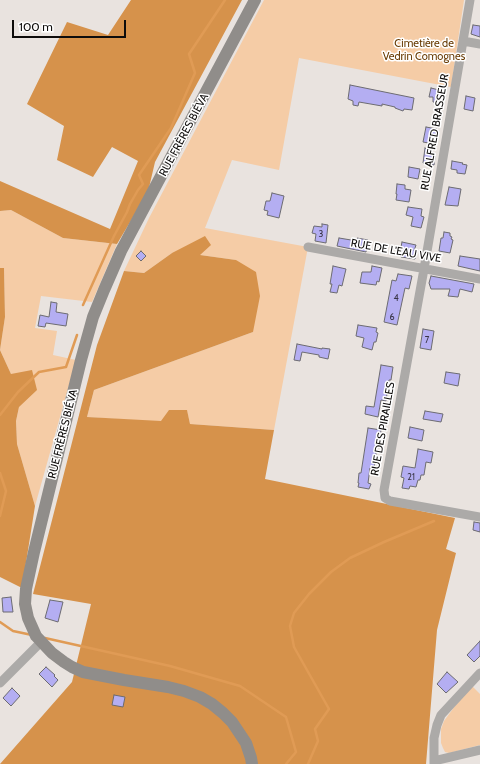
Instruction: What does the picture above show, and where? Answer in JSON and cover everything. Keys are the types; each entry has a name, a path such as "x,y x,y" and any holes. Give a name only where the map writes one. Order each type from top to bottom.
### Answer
{"street":[{"name":"RUE FRÈRES BIÉVA","path":"252,764 246,743 232,722 212,704 200,697 184,691 83,672 64,662 41,642 33,631 25,604 26,589 81,360 93,317 122,251 255,0"},
{"name":"RUE ALFRED BRASSEUR","path":"424,269 470,0"},
{"path":"463,41 480,44"},
{"name":"RUE DE L'EAU VIVE","path":"308,247 480,279"},
{"name":"RUE DES PIRAILLES","path":"424,269 384,490 385,498 390,501 480,517"},
{"path":"0,683 41,642"},
{"path":"480,673 441,714 434,738 434,763 480,750"}],"green space":[{"name":"Cimetière de Vedrin Comognes","path":"264,0 464,0 451,87 299,58 279,170 232,160 205,228 308,247 274,430 190,424 187,411 161,422 87,417 94,390 253,332 236,260 172,253 144,273 124,271 149,218"},
{"path":"11,210 63,238 117,244 92,302 41,296 35,328 57,331 53,355 76,360 35,506 17,444 16,421 19,407 11,374 0,350 5,317 4,268 0,268 0,211"},
{"path":"472,686 480,694 480,745 449,753 445,752 441,743 441,729 444,721"}],"shaded area":[{"path":"131,0 242,0 155,162 148,192 117,244 63,238 11,210 0,211 0,181 110,229 138,161 112,147 93,177 57,160 64,126 27,104 67,22 108,35"},
{"path":"205,236 211,245 200,255 236,260 256,272 260,296 253,332 94,390 87,417 161,421 169,410 187,410 190,424 274,430 265,479 455,518 446,549 456,553 437,630 426,764 0,764 72,682 91,604 33,594 97,345 124,271 144,273 172,253"},
{"path":"0,268 4,268 5,317 0,350"},
{"path":"0,350 11,374 32,370 37,390 19,407 16,421 17,444 35,506 22,588 0,577"}],"building":[{"path":"473,25 480,26 480,37 471,34"},
{"path":"350,85 414,98 412,110 404,109 403,111 395,107 382,104 382,106 359,102 358,106 353,105 353,101 348,99"},
{"path":"431,88 443,91 442,96 445,96 443,104 433,102 433,97 429,97"},
{"path":"466,96 475,98 473,111 464,109"},
{"path":"426,127 437,129 434,144 423,142"},
{"path":"425,148 435,156 434,165 423,163"},
{"path":"452,161 467,165 465,174 457,173 457,170 451,169"},
{"path":"409,167 420,169 418,179 408,177"},
{"path":"397,184 405,185 405,189 411,190 409,202 396,200"},
{"path":"449,187 461,189 458,206 445,205"},
{"path":"272,193 284,196 279,218 267,215 268,211 264,210 266,201 270,201"},
{"path":"408,207 422,209 421,216 424,217 421,228 411,226 413,217 406,215"},
{"path":"322,224 328,225 326,243 315,241 316,234 312,233 314,226 322,227"},
{"path":"444,232 450,233 450,236 452,237 451,239 453,240 450,253 439,251 441,238 443,238"},
{"path":"339,238 357,241 357,238 368,240 366,252 337,246"},
{"path":"402,242 416,245 414,251 417,251 415,259 401,257 402,252 400,252"},
{"path":"141,251 146,256 141,261 136,256"},
{"path":"460,256 480,259 480,271 458,266"},
{"path":"333,266 346,269 342,286 339,285 337,293 330,292"},
{"path":"372,266 382,268 379,282 377,281 376,285 360,283 362,272 371,272"},
{"path":"398,274 412,276 409,289 405,288 397,325 384,322 392,280 396,281"},
{"path":"431,276 474,284 472,292 460,289 458,297 448,296 450,289 431,289 429,283"},
{"path":"51,302 57,303 56,312 68,314 66,326 46,323 45,327 38,326 40,315 49,317"},
{"path":"358,325 377,328 376,332 378,333 376,342 374,342 372,350 362,347 364,338 356,336"},
{"path":"423,329 434,331 431,350 420,348"},
{"path":"297,344 330,349 328,359 319,357 319,355 302,352 300,361 294,360"},
{"path":"381,365 393,367 391,380 389,380 386,401 381,400 378,417 365,414 366,406 374,407"},
{"path":"446,372 460,374 458,386 444,383"},
{"path":"425,411 443,414 441,422 423,419"},
{"path":"410,427 424,430 422,441 408,438"},
{"path":"368,428 381,430 380,439 378,439 375,452 374,469 370,468 368,483 371,484 369,489 358,487 359,473 361,473"},
{"path":"418,449 433,452 431,463 426,462 424,475 421,475 416,487 410,486 409,489 402,488 404,478 401,477 403,466 415,468"},
{"path":"474,522 480,523 480,532 473,530"},
{"path":"11,597 13,612 3,612 2,598"},
{"path":"50,600 63,602 58,622 45,618"},
{"path":"480,641 480,656 474,662 467,655"},
{"path":"46,667 58,680 52,687 39,674"},
{"path":"447,672 458,682 446,693 437,684"},
{"path":"12,688 20,696 11,706 3,698"},
{"path":"114,695 125,697 123,707 112,705"}],"waterway":[{"path":"83,305 114,236 130,204 143,184 139,175 171,128 195,73 189,54 225,0"},
{"path":"0,415 18,392 39,372 66,367 77,335"},
{"path":"0,473 6,491 0,516"},
{"path":"308,764 318,741 315,729 329,709 294,647 290,626 294,613 309,594 331,572 350,558 434,521"},
{"path":"0,622 13,631 32,635"},
{"path":"45,638 170,666 240,686 286,717 296,752 286,764"}]}
